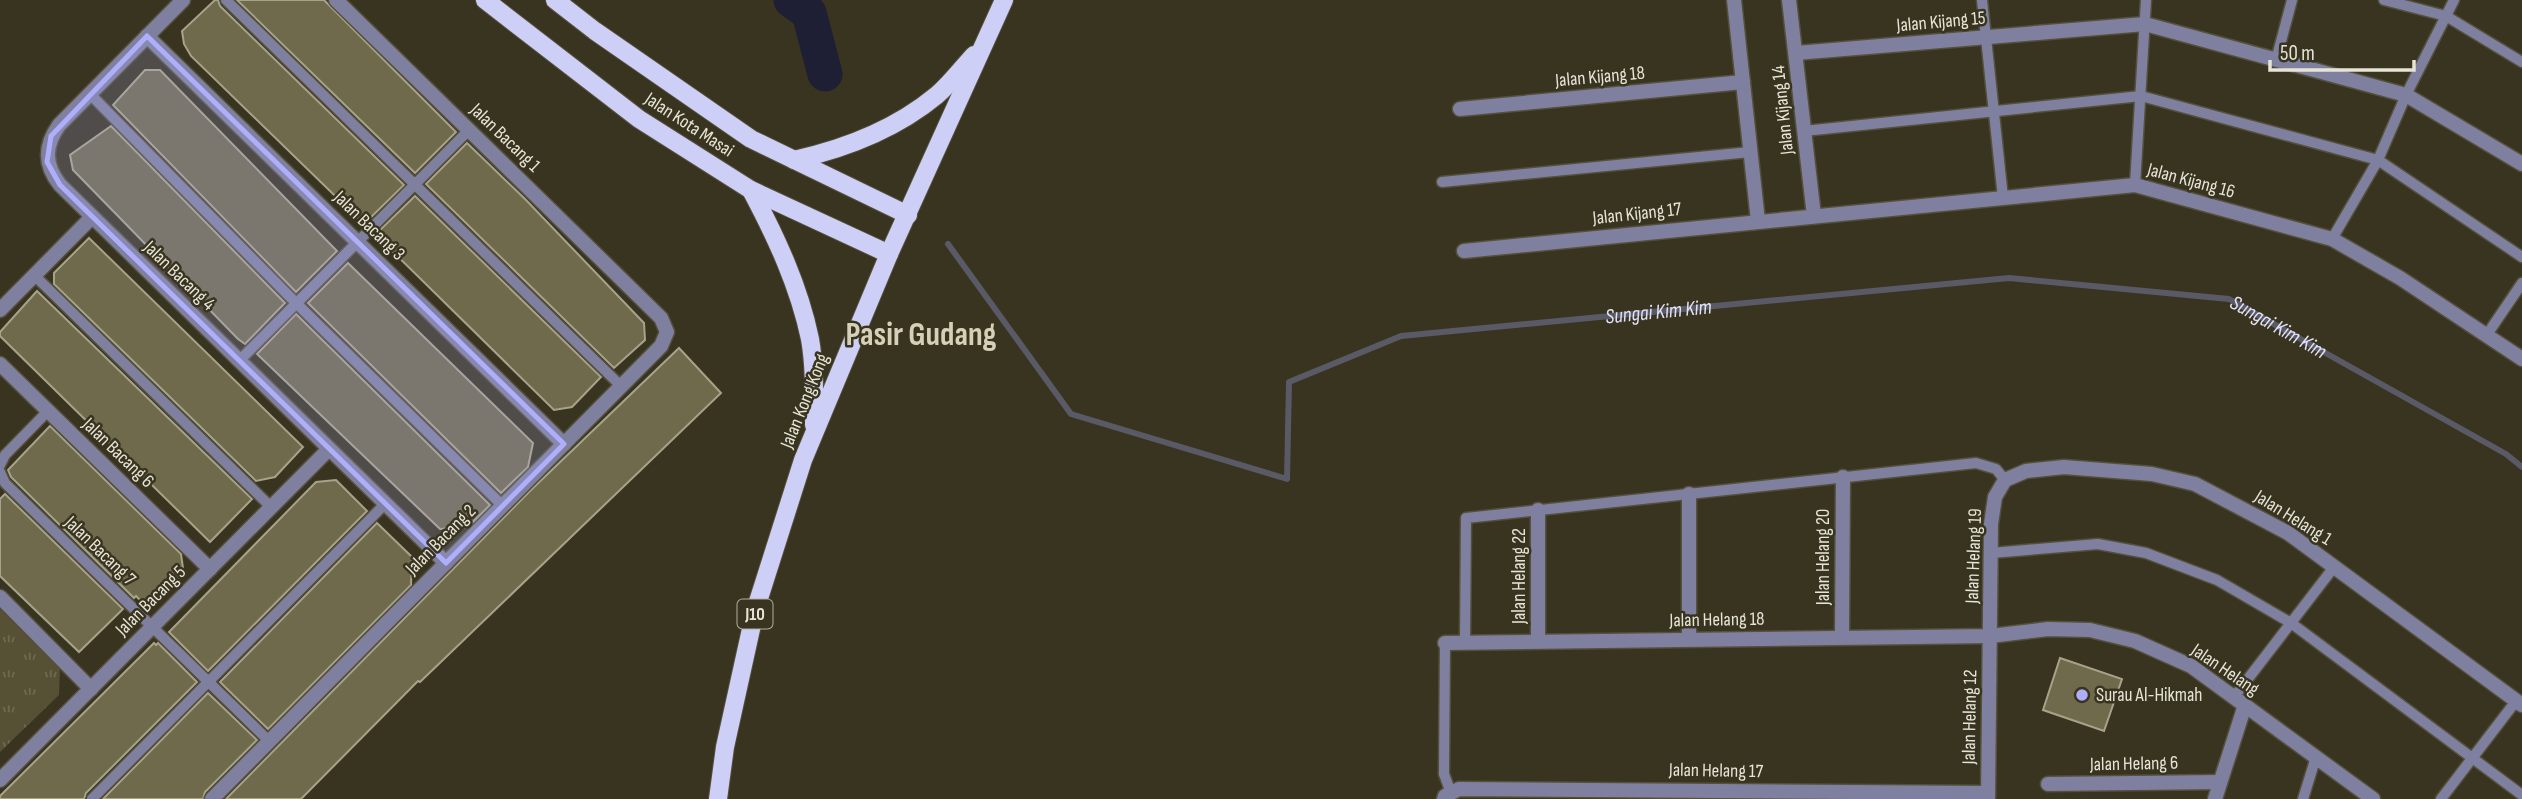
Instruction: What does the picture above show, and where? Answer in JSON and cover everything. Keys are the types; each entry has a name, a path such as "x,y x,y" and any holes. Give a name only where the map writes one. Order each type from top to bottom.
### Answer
{"main road":[{"name":"Jalan Kota Masai","path":"485,0 639,119 751,190 889,254"},
{"name":"Jalan Kota Masai","path":"555,0 595,31 751,139 908,215"},
{"name":"Jalan Kong Kong","path":"718,799 725,747 755,611 803,460 889,254 1004,0"},
{"path":"793,160 832,151 873,134 915,111 938,94 985,44"},
{"path":"751,190 772,230 802,308 810,342 814,378 814,436"}],"street":[{"name":"Jalan Bacang 4","path":"183,0 51,136 47,149 51,175 446,563"},
{"name":"Jalan Bacang 1","path":"336,0 646,303"},
{"path":"1734,0 1758,221"},
{"name":"Jalan Kijang 14","path":"1789,0 1814,216"},
{"name":"Jalan Kijang 15","path":"1796,54 2145,24 2406,95 2522,164"},
{"name":"Jalan Bacang 3","path":"147,36 564,444"},
{"name":"Jalan Kijang 18","path":"1460,109 1743,82"},
{"name":"Jalan Kijang 16","path":"1814,216 2135,185 2332,239 2400,278 2522,359"},
{"name":"Jalan Kijang 17","path":"1464,251 1814,216"},
{"path":"0,310 92,217"},
{"name":"Jalan Bacang 2","path":"212,799 666,339 666,324 646,303"},
{"name":"Jalan Bacang 6","path":"0,364 210,569"},
{"name":"Jalan Bacang 5","path":"0,780 329,449"},
{"name":"Jalan Helang 1","path":"2005,480 2026,471 2064,467 2152,474 2195,484 2288,534 2519,703"},
{"name":"Jalan Helang 20","path":"1842,638 1843,477"},
{"name":"Jalan Helang 19","path":"1990,636 1991,524 1996,497 2005,480"},
{"path":"1689,494 1689,639"},
{"name":"Jalan Helang 22","path":"1538,510 1538,641"},
{"path":"0,597 91,688"},
{"name":"Jalan Helang","path":"1990,636 2048,629 2090,630 2135,641 2191,666 2374,799"},
{"name":"Jalan Helang 18","path":"1445,643 1990,636"},
{"name":"Jalan Helang 12","path":"1988,796 1990,636"},
{"path":"2215,799 2239,701"},
{"name":"Jalan Helang 6","path":"2048,784 2220,782"},
{"name":"Jalan Helang 17","path":"1447,796 1459,789 1574,794 1988,796"}],"lane":[{"path":"226,0 621,386"},
{"path":"1982,0 2003,198"},
{"path":"2135,185 2146,0"},
{"path":"2276,60 2292,0"},
{"path":"2384,0 2446,16 2522,62"},
{"path":"2332,239 2378,160 2406,95 2454,0"},
{"path":"90,94 297,304 503,506"},
{"path":"1804,131 2141,96 2378,160 2522,257"},
{"path":"239,362 469,130"},
{"path":"1442,183 1750,152"},
{"path":"35,276 271,507"},
{"path":"2486,336 2522,283"},
{"path":"0,465 5,455 48,411"},
{"path":"1465,642 1466,518 1976,463 1996,469 2005,480"},
{"name":"Jalan Bacang 7","path":"0,472 5,483 270,741"},
{"path":"92,799 385,504"},
{"path":"1991,553 2098,544 2146,553 2217,580 2291,623 2522,795"},
{"path":"2239,701 2291,623 2334,567"},
{"path":"1445,643 1444,774 1447,796"},
{"path":"2441,799 2519,703"},
{"path":"2303,799 2316,757"}],"highlighted area":[{"path":"147,36 564,444 446,563 60,185 47,162 51,136"}],"green space":[{"path":"0,609 60,667 59,695 0,752"}],"building":[{"path":"215,0 404,185 364,224 191,56 184,44 182,31"},
{"path":"237,0 324,0 456,132 415,173"},
{"path":"145,70 160,70 337,251 296,292 113,105"},
{"path":"111,126 285,303 245,344 73,170 70,155"},
{"path":"467,143 644,323 645,340 614,368 426,184"},
{"path":"415,196 601,377 572,407 554,410 380,239 379,231"},
{"path":"89,238 303,447 275,477 256,481 54,284 54,273"},
{"path":"348,263 533,443 528,467 501,493 308,303"},
{"path":"37,291 252,499 210,542 0,336 0,332"},
{"path":"296,314 490,505 468,527 440,529 257,354"},
{"path":"679,348 721,393 420,682 418,681 301,799 226,799 531,490"},
{"path":"50,426 181,554 184,575 148,608 136,596 134,598 11,477 8,470"},
{"path":"336,480 367,511 208,671 169,632 316,482"},
{"path":"5,494 123,609 79,652 0,576 0,499"},
{"path":"377,523 412,557 411,585 268,729 220,682"},
{"path":"154,643 158,643 197,682 86,793 84,799 0,799 0,796"},
{"name":"Surau Al-Hikmah","path":"2060,658 2122,679 2104,731 2043,710"},
{"path":"208,693 257,740 205,792 203,799 103,799"}],"waterway":[{"name":"Sungai Kim Kim","path":"791,0 809,13 825,74"},
{"name":"Sungai Kim Kim","path":"948,244 1071,414 1287,479 1289,382 1401,336 2009,278 2229,299 2506,454 2522,467"}],"place":[{"name":"Surau Al-Hikmah","path":"2082,695"}],"district":[{"name":"Pasir Gudang","path":"921,335"}]}
